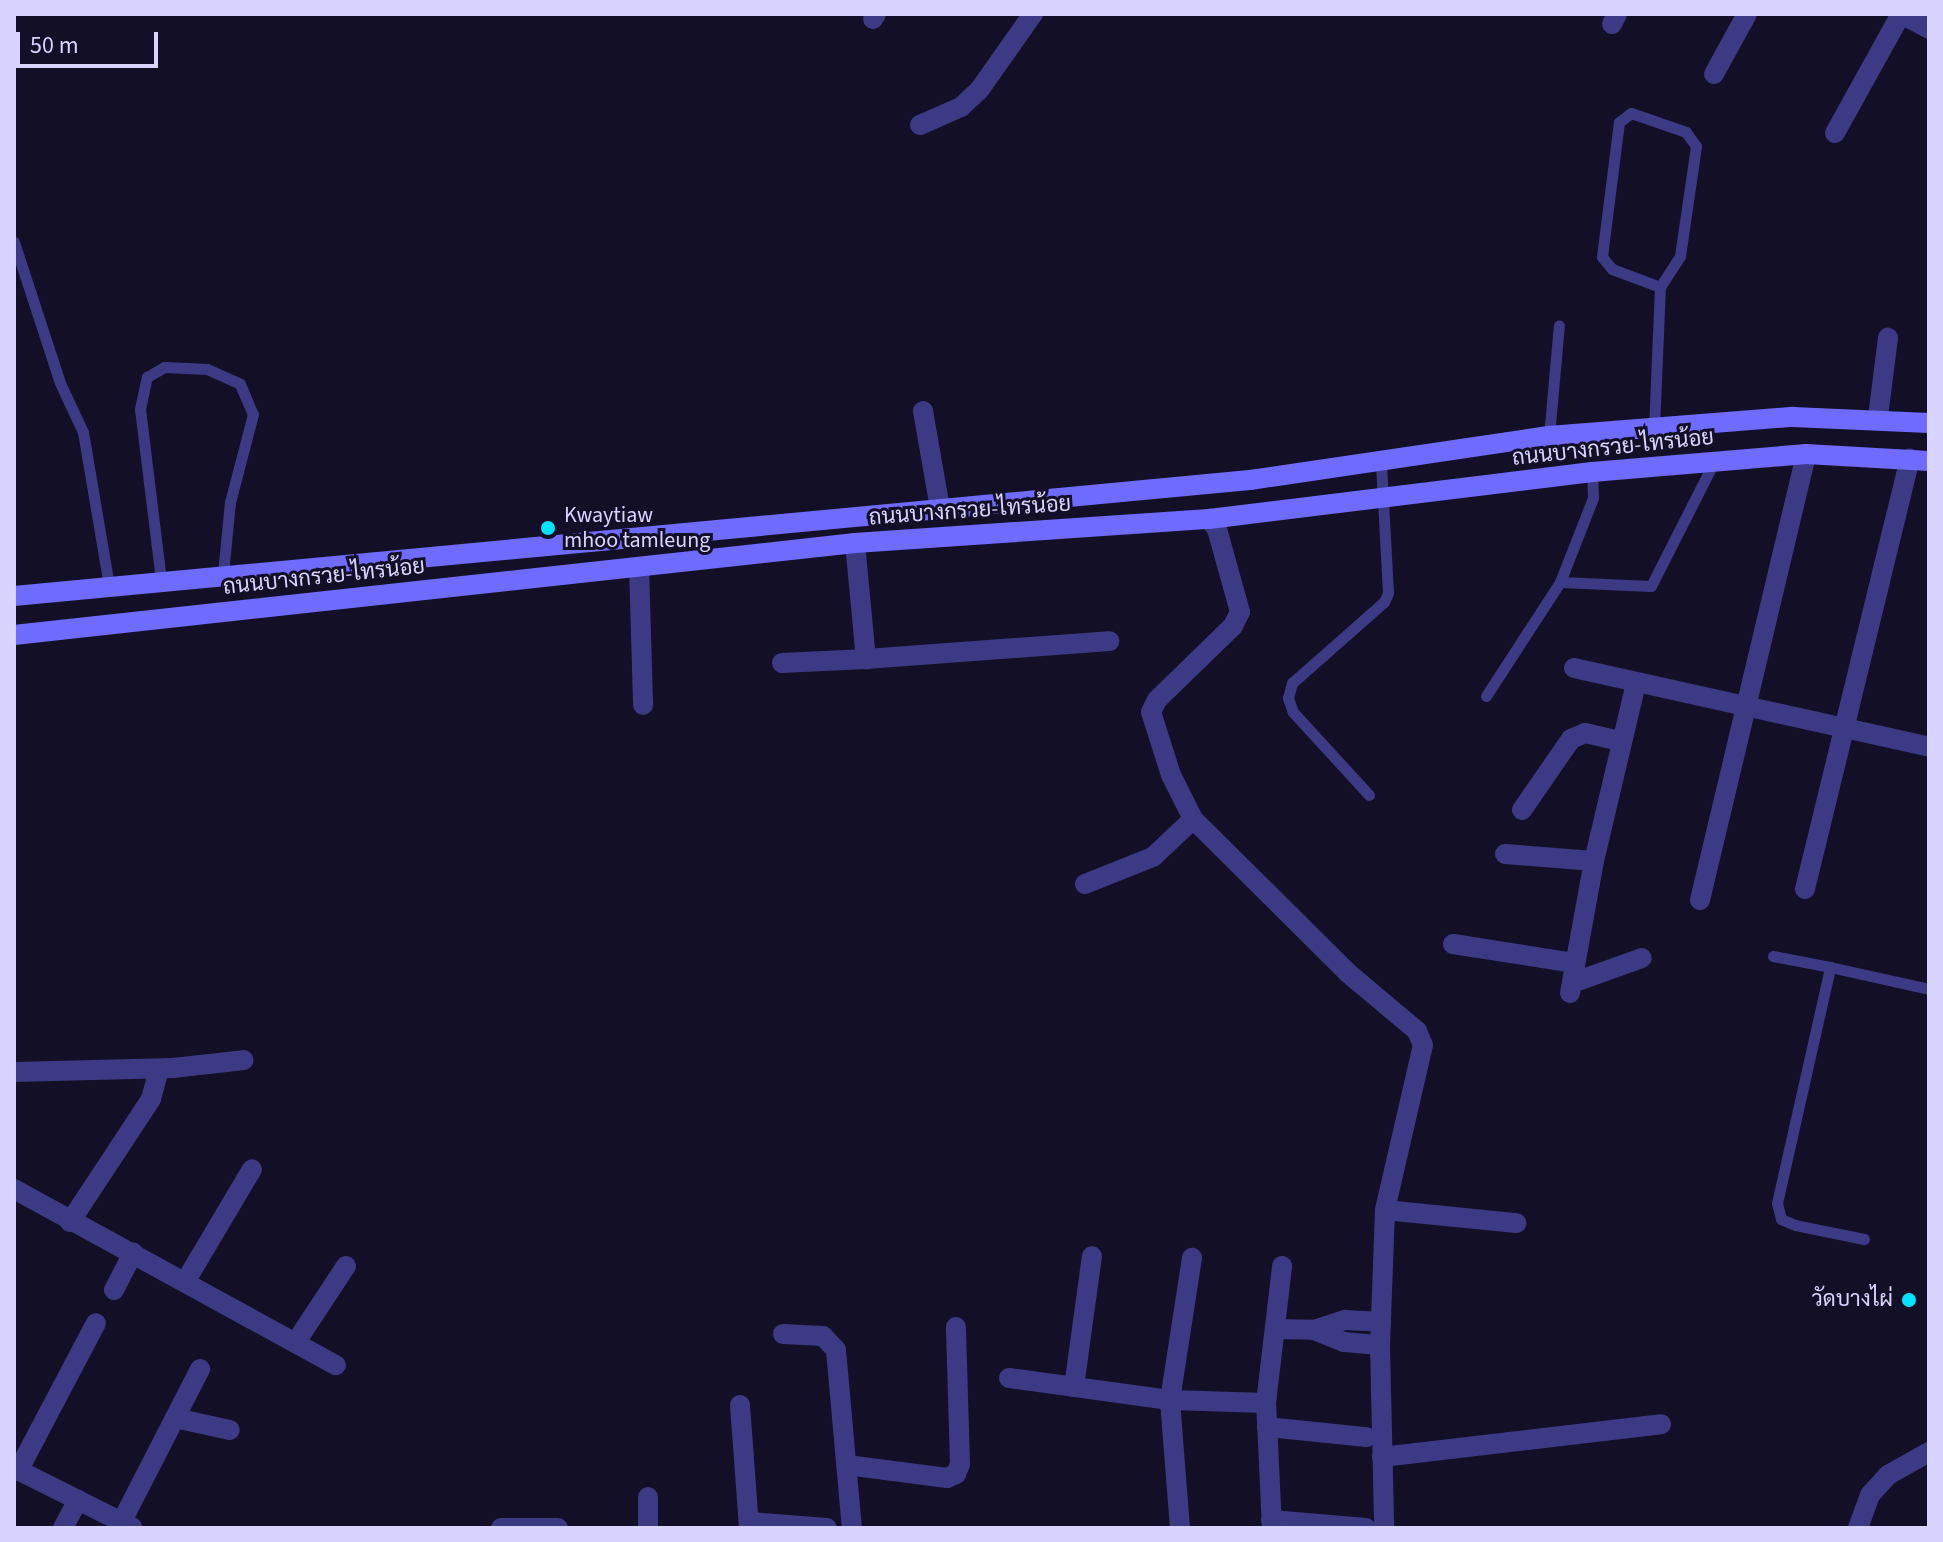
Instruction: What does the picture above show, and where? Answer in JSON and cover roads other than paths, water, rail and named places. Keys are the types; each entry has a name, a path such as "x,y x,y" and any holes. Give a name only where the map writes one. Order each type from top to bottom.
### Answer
{"main road":[{"name":"ถนนบางกรวย-ไทรน้อย","path":"14,596 223,573 940,508 1381,463 1549,436 1793,417 1878,417 1929,423"},
{"name":"ถนนบางกรวย-ไทรน้อย","path":"14,635 855,543 1209,519 1384,501 1592,472 1806,454 1920,460"}],"street":[{"path":"920,125 961,107 980,89 1033,14"},
{"path":"1714,74 1747,14"},
{"path":"1835,133 1901,14 1929,29"},
{"path":"1878,417 1888,338"},
{"path":"923,411 940,508"},
{"path":"1700,900 1806,454"},
{"path":"1805,889 1847,728 1883,555 1920,460"},
{"path":"1209,519 1217,529 1240,612 1233,626 1157,700 1151,712 1152,729 1193,819 1348,973 1417,1031 1423,1045 1385,1210 1380,1345 1384,1528"},
{"path":"855,543 866,659"},
{"path":"639,567 643,705"},
{"path":"782,663 1109,641"},
{"path":"1574,668 1929,747"},
{"path":"1572,980 1594,861 1636,683"},
{"path":"1522,810 1571,739 1585,733 1620,741"},
{"path":"1085,884 1153,857 1193,819"},
{"path":"1505,854 1594,861"},
{"path":"1453,944 1572,980 1642,958"},
{"path":"14,1072 159,1069 244,1060"},
{"path":"70,1222 151,1099 159,1069"},
{"path":"185,1282 252,1169"},
{"path":"14,1189 336,1365"},
{"path":"1385,1210 1516,1223"},
{"path":"114,1290 133,1253"},
{"path":"1074,1387 1092,1256"},
{"path":"1180,1528 1170,1400 1192,1258"},
{"path":"296,1342 346,1266"},
{"path":"1282,1266 1266,1403 1272,1524 1366,1528"},
{"path":"1275,1329 1314,1330 1345,1320 1381,1322"},
{"path":"96,1323 16,1470 128,1525 200,1369"},
{"path":"847,1465 947,1478 956,1474 960,1464 956,1327"},
{"path":"1314,1330 1344,1342 1380,1345"},
{"path":"783,1334 830,1338 852,1528"},
{"path":"1009,1378 1170,1400 1266,1403"},
{"path":"740,1405 749,1525 827,1528"},
{"path":"175,1418 230,1430"},
{"path":"1382,1457 1661,1424"},
{"path":"1267,1427 1366,1437"},
{"path":"1858,1528 1870,1495 1888,1475 1929,1452"},
{"path":"648,1497 648,1528"},
{"path":"63,1528 78,1500"},
{"path":"501,1528 558,1528"}],"lane":[{"path":"1654,429 1660,287 1680,256 1696,146 1686,132 1631,113 1619,122 1602,257 1612,269 1660,287"},
{"path":"14,242 60,383 83,432 109,586"},
{"path":"1549,436 1559,325"},
{"path":"161,580 140,409 147,377 164,367 207,369 240,384 253,414 230,502 223,573"},
{"path":"1560,582 1651,586 1714,462"},
{"path":"1369,795 1293,712 1288,698 1292,683 1384,602 1381,463"},
{"path":"1486,696 1560,582 1593,498 1592,472"},
{"path":"1773,956 1929,989"},
{"path":"1830,967 1777,1203 1781,1219 1795,1225 1864,1239"}],"place":[{"name":"Kwaytiaw mhoo tamleung","path":"548,528"},
{"name":"วัดบางไผ่","path":"1909,1300"}]}
